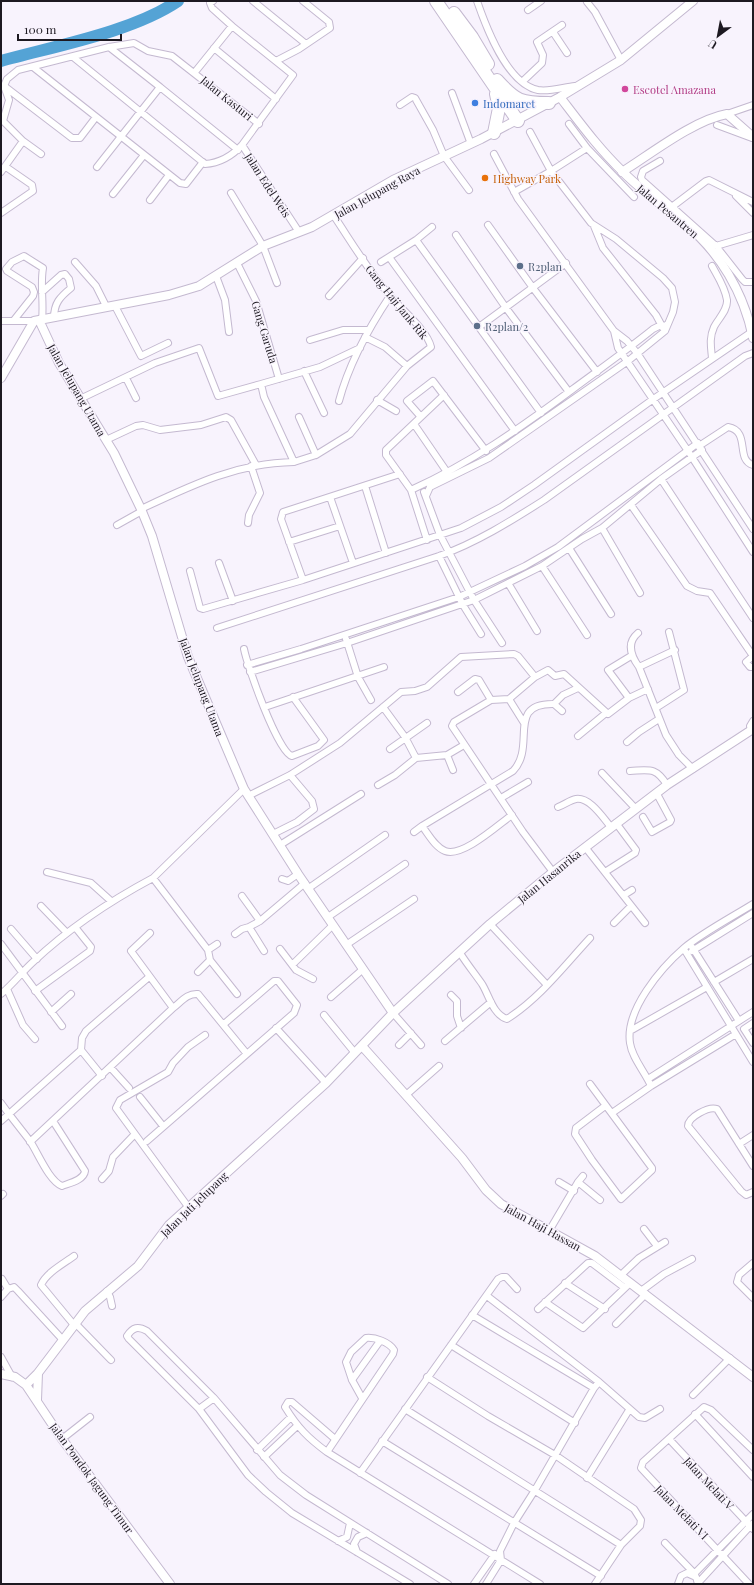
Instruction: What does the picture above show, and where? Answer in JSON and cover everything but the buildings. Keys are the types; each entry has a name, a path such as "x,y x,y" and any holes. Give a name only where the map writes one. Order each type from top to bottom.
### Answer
{"highway":[{"path":"436,1 520,120"},
{"path":"445,1 472,37 496,84 499,108 494,133"},
{"path":"496,84 512,96 522,101 555,100"}],"street":[{"name":"Jalan Edel Weis","path":"213,1 210,3 212,8 293,76 259,124 240,147 299,232"},
{"path":"253,1 306,44"},
{"path":"477,1 497,52 522,82 539,90 579,86"},
{"path":"528,10 542,1"},
{"name":"Jalan Jelupang Raya","path":"1,321 54,318 184,291 199,286 263,246 334,216 393,180 494,133 555,100 621,60 693,1"},
{"path":"276,61 330,28 330,25 308,2"},
{"path":"587,2 595,12 621,60"},
{"path":"522,82 542,63 543,55 537,42 562,25"},
{"path":"195,72 232,26"},
{"path":"553,32 567,53"},
{"name":"Jalan Kasturi","path":"4,86 7,79 18,70 73,57 109,46 134,43 148,51 172,56 195,72 259,124"},
{"path":"73,57 205,164 219,162 240,147 160,87 109,46"},
{"path":"214,48 276,99"},
{"path":"33,67 182,185 186,184 203,162"},
{"path":"4,86 72,138 80,138 96,117"},
{"path":"4,86 9,100 3,121 23,141 41,154"},
{"path":"97,167 142,112 160,87"},
{"path":"452,93 471,144"},
{"path":"400,105 412,97 415,98 433,130 444,156 469,190"},
{"name":"Jalan Pesantren","path":"555,100 622,172 705,242 721,263 741,297 753,333"},
{"path":"622,172 702,122 710,118 751,106"},
{"path":"727,114 753,138"},
{"path":"569,124 587,148 634,197"},
{"path":"717,125 753,138"},
{"path":"530,132 551,171 594,226 603,248 664,327"},
{"path":"1,172 23,141"},
{"path":"514,192 587,148"},
{"path":"494,154 514,192 614,331 632,346 637,353 663,395 700,446 753,529"},
{"path":"113,194 144,155"},
{"path":"660,161 643,171 641,177 716,246 745,282 753,282"},
{"path":"1,213 33,191 32,185 6,167"},
{"path":"150,200 169,175"},
{"path":"673,206 706,181 713,181 734,194 753,202"},
{"path":"231,193 263,246 277,283"},
{"path":"734,194 753,213"},
{"name":"Gang Haji Jank Rik","path":"334,216 390,296 431,344 430,349 407,366"},
{"path":"488,225 533,288 597,372"},
{"path":"411,490 433,483 489,458 628,361 664,327 675,302 672,288 616,239 594,226"},
{"path":"381,262 416,240 432,227"},
{"path":"456,235 506,308 569,392"},
{"path":"716,246 753,235"},
{"path":"416,240 541,413"},
{"path":"1,378 38,320 44,303 41,283 43,268 24,256 12,262 6,269 6,271 32,287 34,292 33,296 14,320"},
{"path":"389,257 515,431"},
{"path":"330,296 362,258"},
{"path":"75,262 96,286 141,356 168,343"},
{"name":"Gang Garuda","path":"237,263 256,301 279,379"},
{"path":"479,327 566,263"},
{"path":"712,266 722,284 727,301 726,308 713,328 710,342 712,358"},
{"path":"42,292 61,275 65,274 69,279 71,288 58,299 54,307 54,318"},
{"path":"216,276 225,300 229,332"},
{"path":"339,401 346,375 365,337 390,296"},
{"name":"Jalan Jelupang Utama","path":"38,320 59,363 82,398 106,440 141,510 152,536 188,657 246,792 298,874 362,970 393,1013"},
{"path":"449,475 541,413 632,346 664,327"},
{"path":"310,340 344,330 369,330"},
{"path":"614,331 618,348 692,457 753,552"},
{"path":"190,571 200,608 204,609 303,580 427,540 442,538 501,507 663,395 712,358 753,333"},
{"path":"118,525 141,510 205,479 253,465 294,462 316,455 350,434 407,366 385,347 365,337"},
{"path":"82,398 155,363 199,348 218,396 320,367 360,348"},
{"path":"217,628 439,556 448,550 511,522 662,413 745,356 753,353"},
{"path":"304,371 324,413"},
{"path":"126,378 136,398"},
{"path":"422,417 408,402 408,400 431,381 444,395 486,451"},
{"path":"261,384 264,397 294,462"},
{"path":"427,540 411,490 386,455 386,450 444,395"},
{"path":"377,400 396,411"},
{"path":"106,440 136,426 143,425 160,430 201,425 226,417 231,420 253,465 260,494 249,515 248,523"},
{"path":"299,417 316,455"},
{"path":"530,420 535,426"},
{"path":"414,424 449,475"},
{"path":"247,665 459,597 525,566 558,547 688,451 700,446 728,427 737,430 743,444 743,456 753,465"},
{"path":"250,672 348,643 463,604 542,566 582,539 602,528 661,479 692,457 700,446"},
{"path":"303,580 281,519 283,512 400,474"},
{"path":"661,479 753,618"},
{"path":"426,496 428,488 433,483"},
{"path":"365,486 386,553"},
{"path":"421,486 448,550 474,600 502,643"},
{"path":"330,497 353,564"},
{"path":"631,505 687,586 697,591 710,592 753,656 746,662 750,667 753,667"},
{"path":"289,542 340,526"},
{"path":"602,528 640,593"},
{"path":"577,533 582,539"},
{"path":"569,548 611,614"},
{"path":"439,556 459,597 481,634"},
{"path":"219,563 233,601"},
{"path":"542,566 587,635"},
{"path":"508,583 538,631"},
{"path":"656,708 684,690 675,650 669,632"},
{"path":"638,633 633,637 630,644 631,656 639,667 666,735 679,754 692,769"},
{"path":"344,634 358,677 370,700"},
{"path":"244,649 247,665 279,741 285,752 292,756 318,746 324,740 293,697"},
{"path":"639,667 675,650"},
{"path":"1,994 24,973 36,959 67,933 111,901 153,878 246,792 290,774 345,740 402,692 427,688 456,660 467,655 516,655 529,668 535,677"},
{"path":"629,698 608,670 631,656"},
{"path":"265,707 384,667"},
{"path":"553,872 464,745 452,724 491,700 509,699 535,677 548,670 554,675 564,674 606,713"},
{"path":"458,692 475,679 479,680 491,700"},
{"path":"554,704 563,695 578,688"},
{"path":"578,736 606,713 608,714 629,698 648,689"},
{"path":"509,699 524,723"},
{"path":"414,832 492,785 519,765 525,741 524,723 529,712 534,706 541,704 554,704 562,711"},
{"path":"383,707 405,737 416,758"},
{"path":"627,742 639,732 660,719"},
{"path":"752,730 750,726 753,721"},
{"path":"390,749 427,723"},
{"name":"Jalan Hasanrika","path":"362,1046 393,1013 490,924 553,872 667,785 752,730"},
{"path":"378,784 395,775 416,758 447,755 464,745"},
{"path":"447,755 453,770"},
{"path":"630,770 645,769 655,771 660,774 667,785"},
{"path":"602,773 636,809"},
{"path":"273,834 297,822 314,809 312,802 290,774"},
{"path":"501,798 528,782"},
{"path":"280,845 361,794"},
{"path":"642,817 652,832 670,822 671,820 657,794"},
{"path":"558,807 577,799 590,804 613,825 636,850 635,853 605,872"},
{"path":"422,826 438,847 452,853 460,851 480,839 512,815"},
{"path":"235,934 242,929 260,921 307,886 385,835"},
{"path":"585,847 645,923"},
{"path":"328,917 405,864"},
{"path":"47,872 91,883 111,901"},
{"path":"282,879 288,881 298,874"},
{"path":"153,878 208,950 210,960 237,994"},
{"path":"624,895 632,890"},
{"path":"242,896 260,921"},
{"path":"346,945 414,899"},
{"path":"685,952 690,944 753,904"},
{"path":"41,906 67,933"},
{"path":"614,923 631,906"},
{"path":"651,1086 632,1051 630,1031 636,1010 650,985 677,956 694,950 753,912"},
{"path":"490,924 547,986"},
{"path":"293,964 311,944 333,925"},
{"path":"34,990 90,951 91,947 75,927"},
{"path":"249,927 264,951"},
{"path":"11,929 36,959"},
{"path":"150,933 131,951 173,1008"},
{"path":"460,953 482,985 491,1002 501,1016 507,1019 518,1012 547,986 590,938"},
{"path":"1,944 62,1026"},
{"path":"208,950 217,944"},
{"path":"690,944 739,1021"},
{"path":"280,949 300,973 313,978"},
{"path":"685,952 753,1062"},
{"path":"714,982 753,959"},
{"path":"198,972 210,960"},
{"path":"331,997 362,970"},
{"path":"1,1121 81,1050 82,1038 86,1031 149,977"},
{"path":"147,1141 294,1013 297,1005 278,981 271,982 224,1024"},
{"path":"630,1031 707,987"},
{"path":"7,989 23,1024 34,1039"},
{"path":"51,1012 71,994"},
{"path":"30,1142 173,1008 192,994 198,994 247,1054"},
{"path":"451,995 457,1001 457,1016 461,1028"},
{"path":"445,1041 491,1002"},
{"path":"648,1079 753,1012"},
{"path":"393,1013 421,1045"},
{"path":"324,1015 355,1054"},
{"path":"753,1024 744,1029 753,1043"},
{"path":"276,1028 326,1083"},
{"path":"399,1046 411,1033"},
{"path":"612,1113 651,1086 736,1034"},
{"path":"189,1208 162,1170 118,1114 116,1108 120,1100 168,1072 173,1062 188,1047 205,1035"},
{"name":"Jalan Jati Jelupang","path":"26,1385 38,1373 62,1339 85,1311 128,1275 149,1253 164,1230 326,1083 362,1046"},
{"name":"Jalan Haji Hassan","path":"362,1046 462,1158 492,1197 501,1204 595,1256 621,1275 628,1285 644,1292 753,1377"},
{"path":"81,1050 102,1076"},
{"path":"406,1095 439,1066"},
{"path":"110,1067 129,1088"},
{"path":"590,1084 604,1106 612,1113 652,1170 621,1199 574,1134 576,1128 604,1106"},
{"path":"140,1097 164,1126"},
{"path":"1,1103 30,1142 57,1184 62,1186 83,1176 85,1171 81,1162 53,1121"},
{"path":"753,1166 716,1108 700,1113 688,1124 741,1191 746,1195 753,1192"},
{"path":"102,1179 109,1171 113,1157 134,1135"},
{"path":"739,1144 753,1135"},
{"path":"549,1231 583,1176"},
{"path":"559,1182 574,1191"},
{"path":"578,1182 600,1200"},
{"path":"644,1229 657,1246"},
{"path":"621,1275 639,1258 664,1242"},
{"path":"74,1256 59,1267 41,1285 74,1324 111,1360"},
{"path":"616,1324 644,1292 664,1274 692,1259"},
{"path":"538,1309 545,1302 565,1283 586,1265 592,1263 628,1285 583,1328 545,1302"},
{"path":"753,1263 739,1274 737,1282 753,1298"},
{"path":"360,1473 427,1377 502,1277 506,1277 517,1289"},
{"path":"2,1279 8,1289"},
{"path":"565,1283 604,1309"},
{"path":"1,1296 8,1289 14,1287 62,1339"},
{"path":"107,1292 112,1306"},
{"path":"487,1296 599,1382 629,1410 642,1418 660,1409"},
{"path":"472,1315 594,1388"},
{"path":"410,1584 292,1513 261,1488 248,1475 199,1410 127,1336 135,1328 141,1328 147,1331 214,1398 280,1475 306,1495 448,1584"},
{"path":"327,1452 394,1350 390,1346 380,1341 366,1338 351,1352 346,1362 352,1380 362,1398"},
{"path":"352,1380 380,1341"},
{"path":"451,1345 575,1423"},
{"path":"1,1357 12,1377"},
{"path":"693,1396 730,1358"},
{"path":"37,1400 38,1373"},
{"name":"Jalan Pondok Jagung Timur","path":"1,1374 21,1379 26,1385 62,1439 170,1584"},
{"path":"427,1377 488,1416 556,1455 634,1509 641,1520 640,1526 621,1545 595,1584"},
{"path":"486,1584 501,1560 500,1551 514,1523 599,1382"},
{"path":"199,1410 214,1398"},
{"path":"335,1439 292,1402 288,1402 285,1407 297,1426 310,1439 327,1452 540,1584"},
{"path":"669,1439 704,1407 708,1408 753,1450"},
{"path":"405,1410 621,1545"},
{"path":"588,1478 629,1410"},
{"path":"695,1414 753,1477"},
{"path":"62,1439 90,1416"},
{"path":"257,1450 291,1417"},
{"path":"264,1457 297,1426"},
{"name":"Jalan Melati VI","path":"669,1439 644,1462 641,1468 749,1584"},
{"name":"Jalan Melati V","path":"669,1439 750,1525"},
{"path":"382,1442 601,1576"},
{"path":"677,1583 684,1574 694,1574 721,1553 750,1525 753,1514"},
{"path":"338,1541 347,1537 350,1523"},
{"path":"357,1552 354,1546 355,1540 367,1533"},
{"path":"665,1544 694,1574 698,1584"},
{"path":"474,1584 493,1555 500,1551"},
{"path":"698,1584 721,1553"}],"waterway":[{"path":"1,61 69,44 116,30 159,12 178,1"}],"place":[{"name":"Escotel Amazana","path":"625,89"},
{"name":"Indomaret","path":"475,103"},
{"name":"Highway Park","path":"485,178"},
{"name":"R2plan","path":"520,266"},
{"name":"R2plan/2","path":"477,326"}]}
